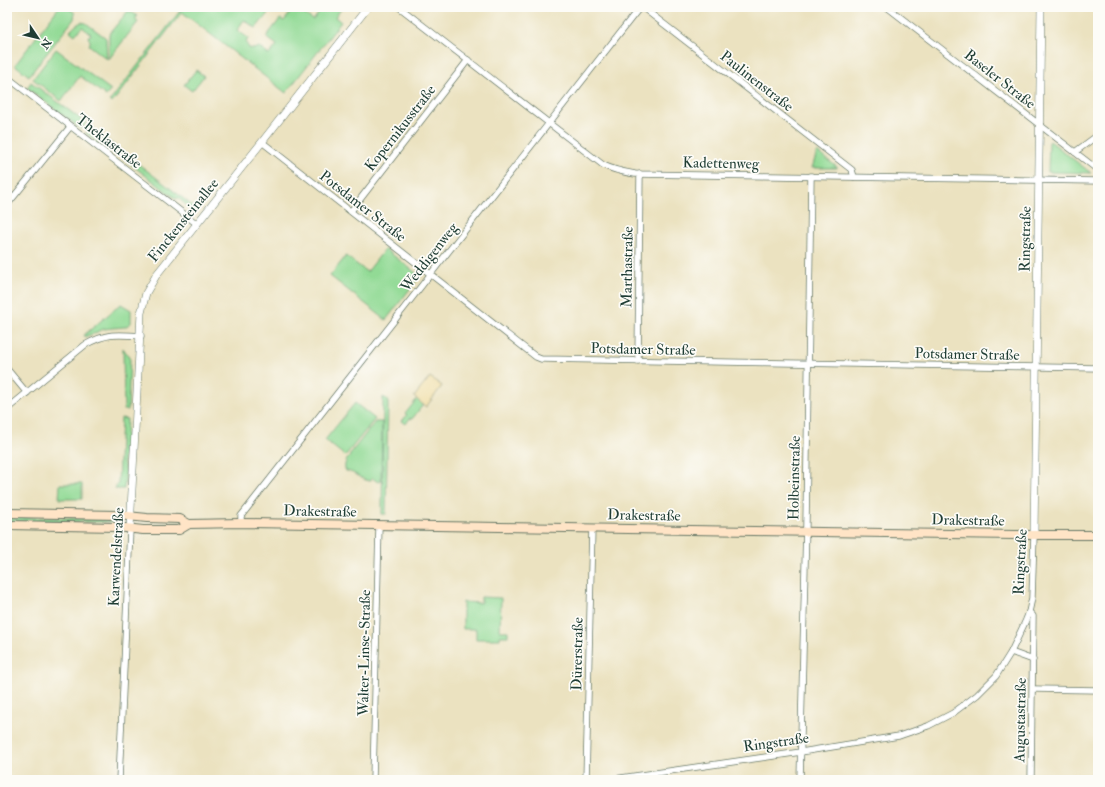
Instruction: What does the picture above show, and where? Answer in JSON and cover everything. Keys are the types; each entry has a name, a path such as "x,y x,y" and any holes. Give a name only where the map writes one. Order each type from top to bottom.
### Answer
{"main road":[{"name":"Drakestraße","path":"7,513 118,515 180,519 189,524"},
{"name":"Drakestraße","path":"7,525 117,527 143,530 178,530 189,524 241,523 1098,535"}],"street":[{"name":"Finckensteinallee","path":"140,336 146,293 156,274 368,7"},
{"name":"Kadettenweg","path":"399,7 603,165 611,169 640,174 1098,181"},
{"name":"Weddigenweg","path":"241,523 241,516 641,7"},
{"name":"Paulinenstraße","path":"641,7 852,170 854,177"},
{"name":"Baseler Straße","path":"887,7 1098,170"},
{"name":"Ringstraße","path":"607,780 900,736 939,721 959,709 977,695 996,676 1011,652 1029,612 1032,592 1041,7"},
{"name":"Kopernikusstraße","path":"351,211 468,60"},
{"name":"Theklastraße","path":"7,77 197,224"},
{"path":"7,205 70,126"},
{"path":"1075,152 1098,135"},
{"name":"Potsdamer Straße","path":"262,142 541,359 1098,368"},
{"name":"Marthastraße","path":"638,361 640,174"},
{"name":"Holbeinstraße","path":"800,780 806,532 811,176"},
{"path":"7,409 94,340 110,335 140,336"},
{"name":"Karwendelstraße","path":"119,780 140,336"},
{"path":"7,368 27,393"},
{"name":"Walter-Linse-Straße","path":"373,780 379,526"},
{"name":"Dürerstraße","path":"586,780 592,528"},
{"name":"Augustastraße","path":"1029,612 1033,616 1031,780"},
{"name":"Augustastraße","path":"1011,652 1033,660"},
{"path":"1033,689 1098,690"}],"green space":[{"path":"59,7 67,7 75,13 74,19 29,76 15,65"},
{"path":"183,7 270,7 268,9 270,11 256,28 244,20 237,30 248,38 246,43 249,48 254,49 259,47 269,55 277,45 266,37 280,19 284,21 295,7 313,20 324,7 343,7 335,17 341,22 286,93 182,12 112,103 110,101"},
{"path":"128,11 137,16 136,20 138,22 109,59 109,34"},
{"path":"81,22 86,23 106,38 107,59 89,45 90,40 88,38 91,34 82,27 75,35 70,31"},
{"path":"56,49 111,90 106,96 80,76 61,101 33,79"},
{"path":"196,70 204,76 192,91 184,85"},
{"path":"31,82 86,123 81,129 27,88"},
{"path":"90,127 195,208 190,214 190,208 178,198 176,199 111,149 109,151 86,133"},
{"path":"1050,141 1091,173 1048,172"},
{"path":"817,152 837,167 837,168 812,168"},
{"path":"385,249 420,276 386,320 330,276 346,256 367,272"},
{"path":"121,304 131,310 131,323 125,327 104,329 85,337 84,335"},
{"path":"123,348 130,358 128,410 124,410"},
{"path":"383,397 388,400 386,514 382,514"},
{"path":"417,399 423,405 406,424 402,421 407,415 405,414"},
{"path":"355,403 375,419 345,456 325,440"},
{"path":"121,418 127,419 123,462 126,472 124,489 115,489 118,483"},
{"path":"375,422 382,422 381,481 378,482 372,478 370,481 346,471 345,467 345,463 350,454"},
{"path":"60,484 82,484 82,499 59,499"},
{"path":"7,517 115,519 115,522 7,521"},
{"path":"481,597 501,598 500,631 508,631 508,636 500,636 500,639 476,639 476,629 463,629 463,602 481,603"}],"sand":[{"path":"430,377 442,386 426,407 414,397"}]}
